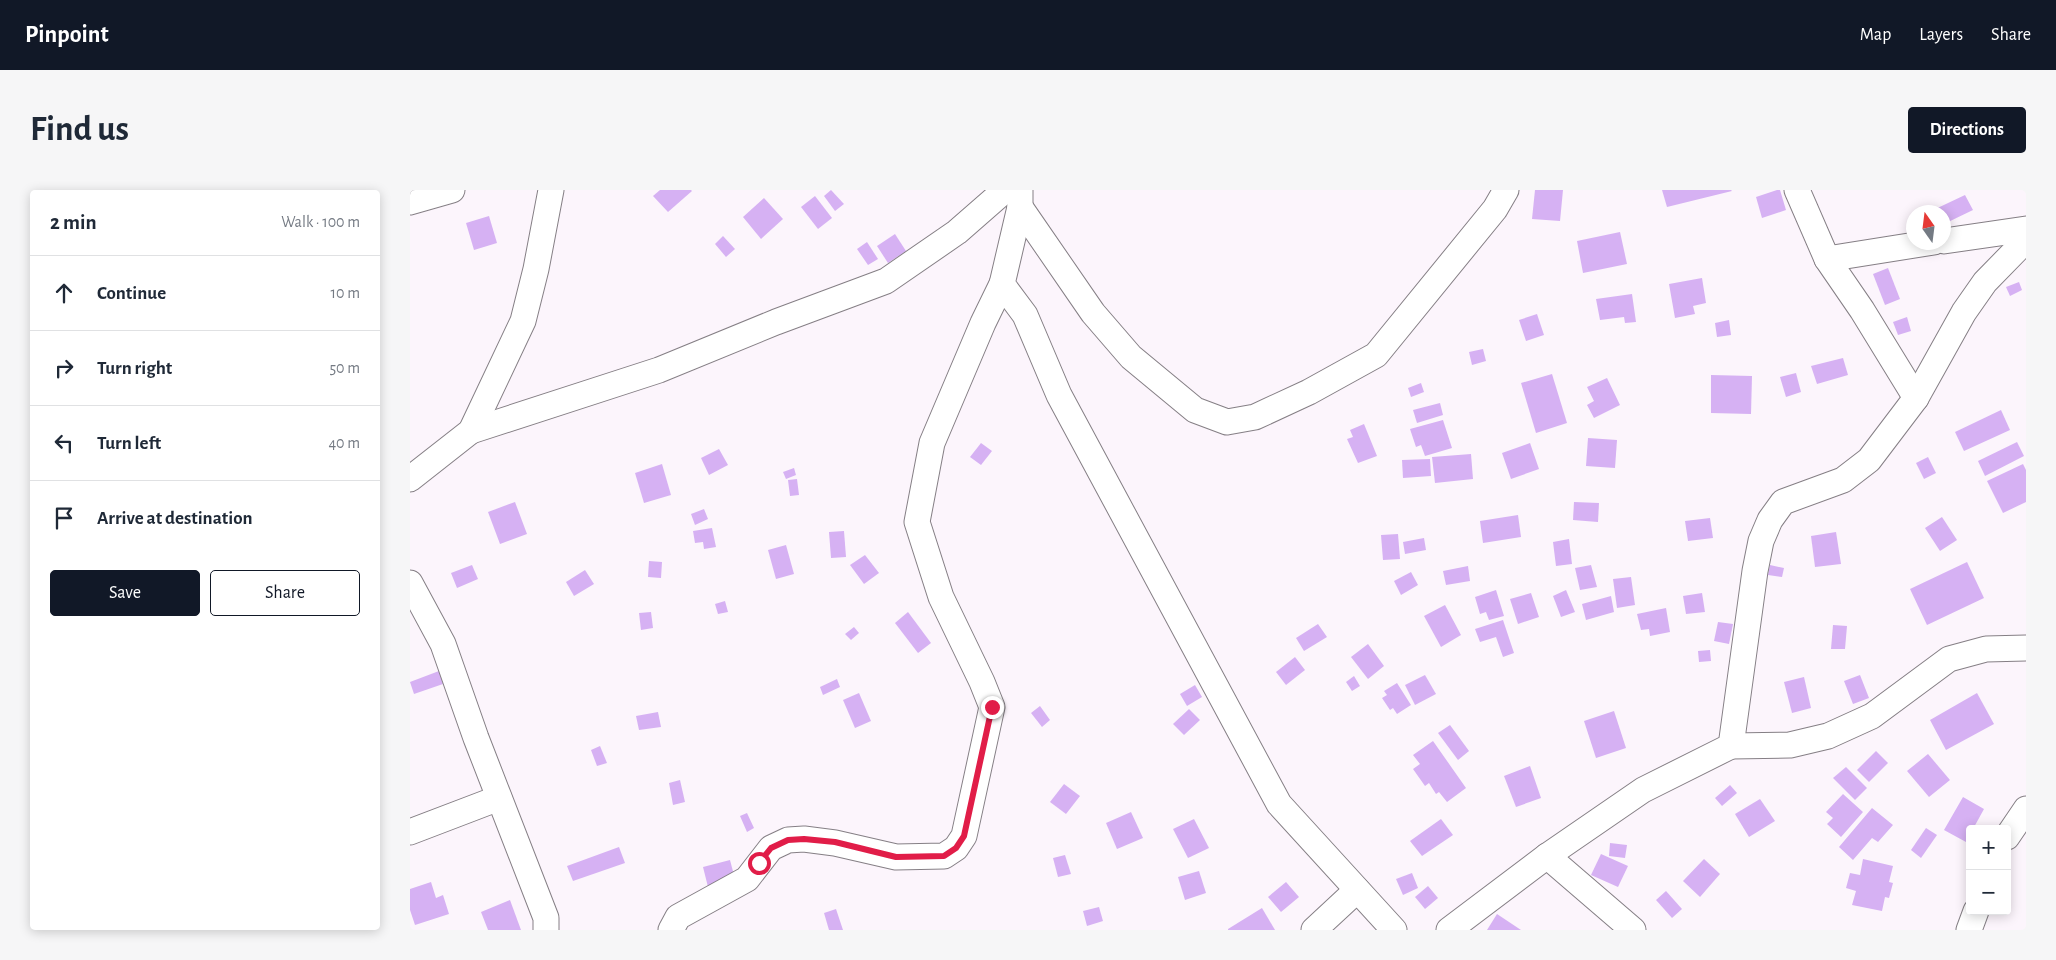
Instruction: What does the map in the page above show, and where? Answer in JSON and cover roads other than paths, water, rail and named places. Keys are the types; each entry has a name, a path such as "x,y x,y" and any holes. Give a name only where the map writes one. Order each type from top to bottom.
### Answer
{"street":[{"path":"410,202 452,190"},
{"path":"471,431 523,321 536,269 551,190"},
{"path":"1015,196 1093,312 1131,357 1195,410 1227,422 1255,417 1309,392 1376,355 1495,209 1506,190"},
{"path":"1797,190 1827,259 1862,310 1916,398"},
{"path":"410,478 471,431 658,370 776,322 886,281 957,232 1015,196"},
{"path":"671,930 678,917 747,878 771,848 788,840 804,839 835,842 896,857 915,857 944,856 956,848 964,836 992,707 982,682 941,598 917,522 932,443 1002,284 1015,196"},
{"path":"1951,240 2026,229"},
{"path":"1731,746 1755,571 1761,541 1770,520 1783,502 1843,480 1868,460 1916,398 1964,312 1985,282 2026,240"},
{"path":"1827,259 1906,246"},
{"path":"1002,284 1025,315 1059,395 1279,804 1394,930"},
{"path":"410,583 443,644 499,798 546,918 546,930"},
{"path":"1449,930 1547,856 1643,790 1731,746 1790,745 1828,736 1872,716 1949,659 1986,649 2026,648"},
{"path":"410,832 499,798"},
{"path":"2011,831 2026,809"},
{"path":"1547,856 1634,930"},
{"path":"1314,930 1357,890"},
{"path":"1969,930 1975,915"}]}
